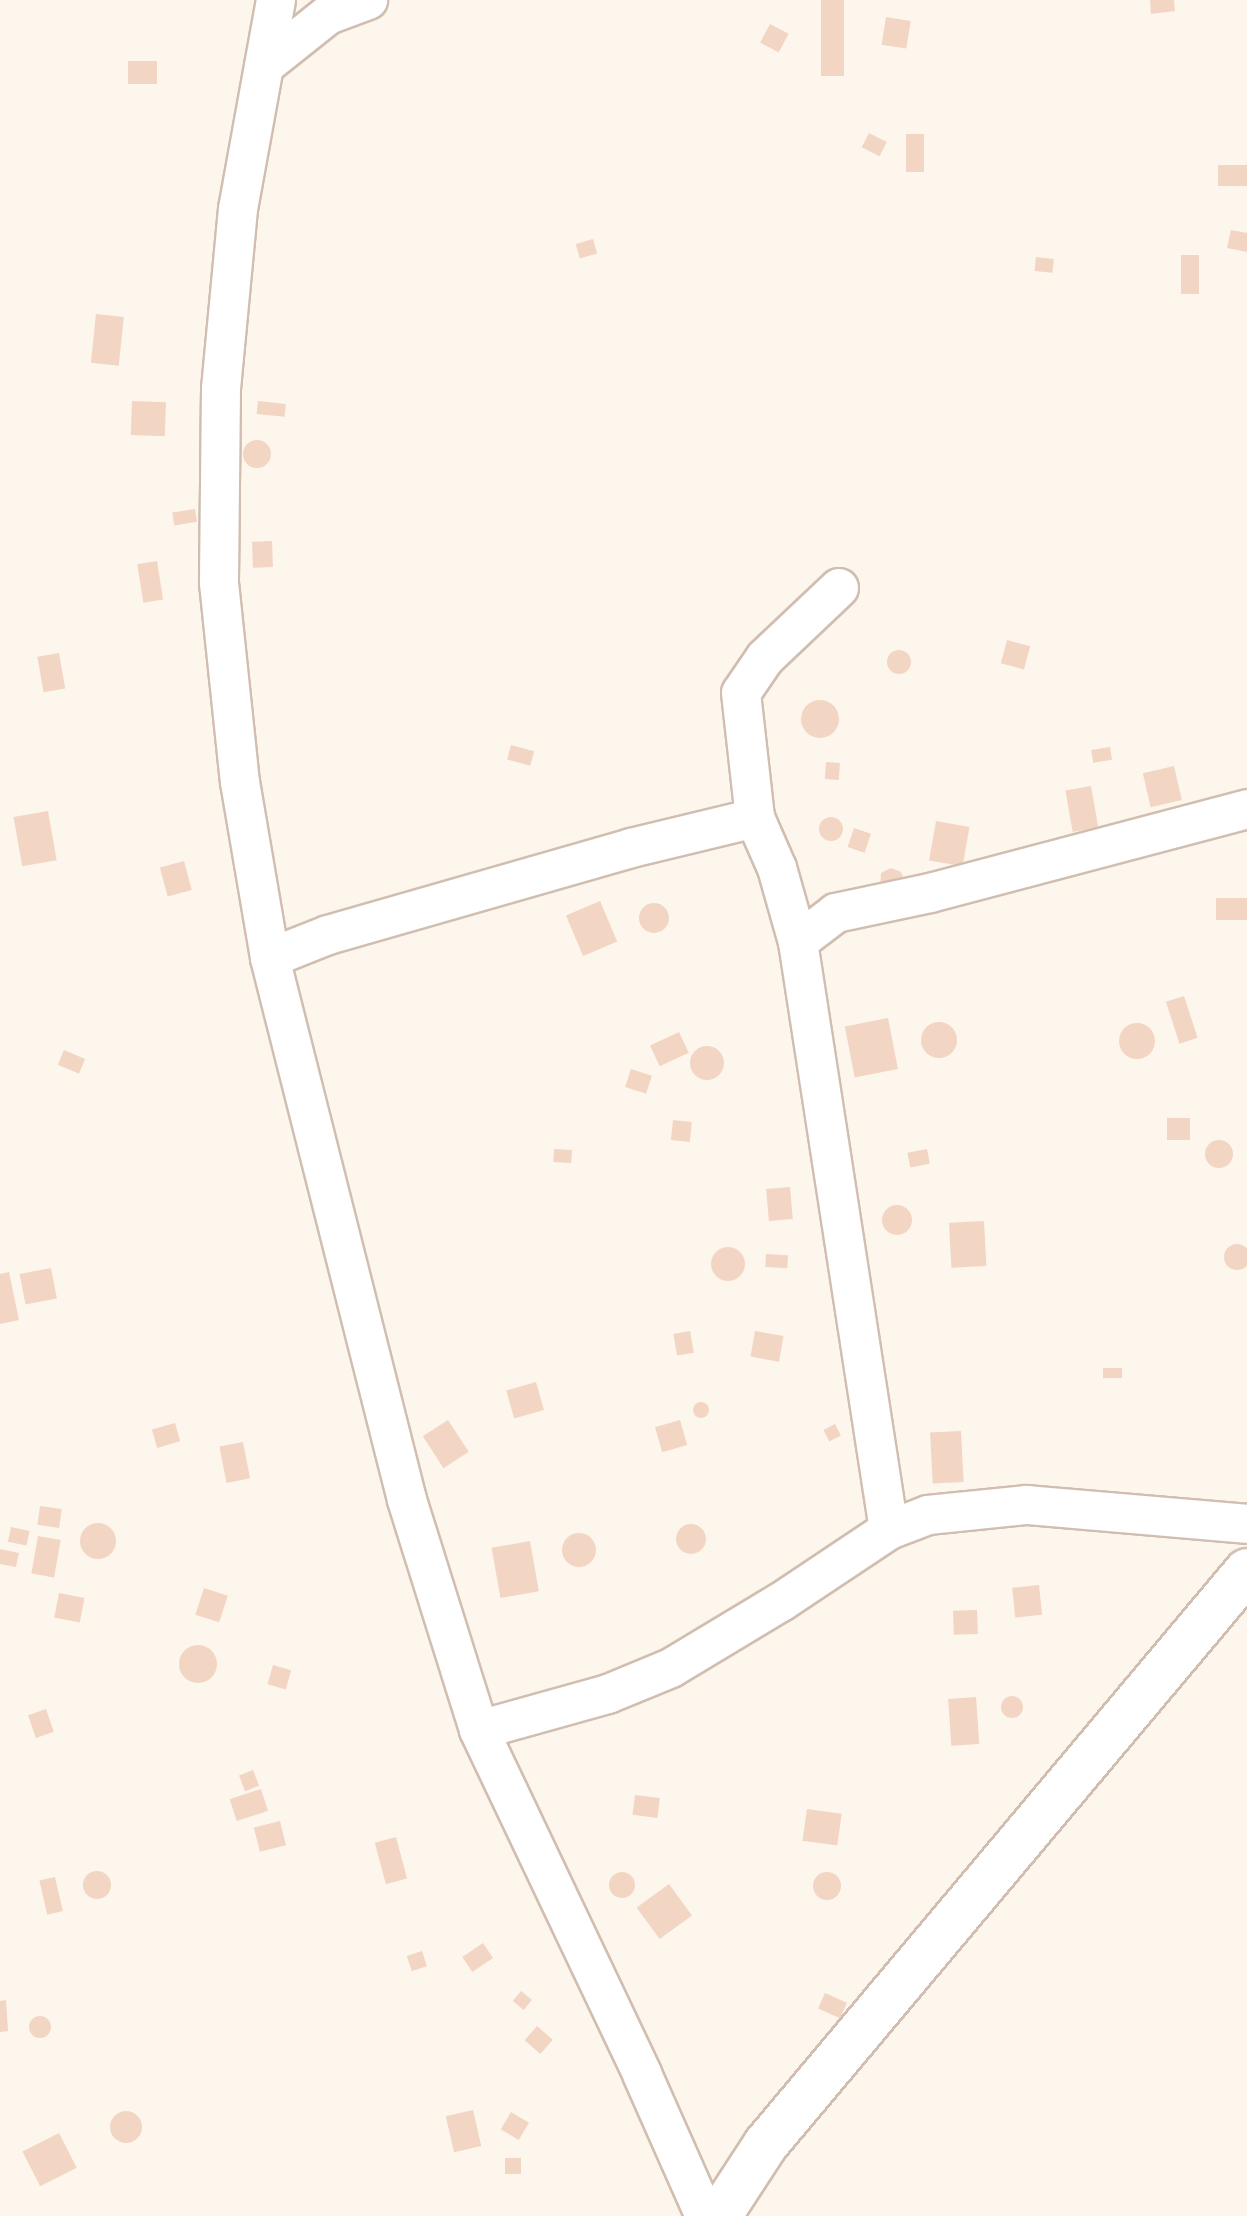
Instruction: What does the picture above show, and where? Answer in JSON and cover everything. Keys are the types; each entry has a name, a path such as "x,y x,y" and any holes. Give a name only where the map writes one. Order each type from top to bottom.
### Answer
{"street":[{"path":"276,0 238,209 221,389 219,583 240,782 270,958 407,1500 479,1730 642,2074 705,2216"},
{"path":"264,66 318,7 368,0"},
{"path":"839,588 765,658 741,693 755,818 784,888 798,942 889,1530"},
{"path":"798,942 836,913 930,893 1247,809"},
{"path":"270,958 328,935 631,848 755,818"},
{"path":"784,888 836,913"},
{"path":"479,1730 608,1694 671,1668 889,1530 928,1515 1027,1505 1247,1524"},
{"path":"719,2216 766,2144 1247,1571"}],"building":[{"path":"821,0 844,0 844,76 821,76"},
{"path":"1150,0 1174,0 1175,11 1151,14"},
{"path":"886,17 911,21 906,49 882,45"},
{"path":"770,24 789,34 779,52 760,43"},
{"path":"128,61 157,61 157,84 128,84"},
{"path":"869,133 887,142 880,156 862,147"},
{"path":"906,134 924,134 924,172 906,172"},
{"path":"1218,165 1247,165 1247,186 1218,186"},
{"path":"1231,230 1247,233 1247,252 1227,248"},
{"path":"593,239 597,253 580,258 576,244"},
{"path":"1181,255 1199,255 1199,294 1181,294"},
{"path":"1036,257 1054,259 1052,273 1035,271"},
{"path":"96,314 124,317 119,366 91,363"},
{"path":"132,401 166,402 165,436 131,435"},
{"path":"258,401 286,404 284,417 257,414"},
{"path":"257,440 267,444 271,454 267,464 257,468 247,464 243,454 247,444"},
{"path":"195,509 197,522 174,525 172,513"},
{"path":"272,541 273,567 253,568 252,542"},
{"path":"157,561 163,600 143,603 137,564"},
{"path":"1007,640 1030,646 1024,669 1001,663"},
{"path":"899,650 910,657 911,662 904,673 899,674 888,667 887,662 894,651"},
{"path":"59,653 65,688 44,692 37,657"},
{"path":"820,700 834,705 839,719 834,733 820,738 806,733 801,719 806,705"},
{"path":"511,745 534,751 530,766 507,759"},
{"path":"1110,747 1112,760 1093,763 1091,750"},
{"path":"826,762 840,763 839,780 825,779"},
{"path":"1174,766 1182,800 1151,807 1143,773"},
{"path":"1091,786 1098,827 1073,832 1065,791"},
{"path":"48,811 57,860 22,866 14,817"},
{"path":"831,817 839,821 843,829 839,837 831,841 823,837 819,829 823,821"},
{"path":"936,821 969,827 963,866 929,860"},
{"path":"854,828 871,834 865,853 847,847"},
{"path":"184,861 192,890 168,896 160,867"},
{"path":"891,868 901,872 905,881 880,888 881,873"},
{"path":"1216,898 1247,898 1247,920 1216,920"},
{"path":"600,901 617,942 583,956 566,915"},
{"path":"654,903 665,907 669,918 665,929 654,933 643,929 639,918 643,907"},
{"path":"1184,996 1198,1038 1180,1044 1166,1002"},
{"path":"888,1018 898,1069 855,1077 845,1026"},
{"path":"939,1022 952,1027 957,1040 952,1053 939,1058 926,1053 921,1040 926,1027"},
{"path":"1137,1023 1150,1028 1155,1041 1150,1054 1137,1059 1124,1054 1119,1041 1124,1028"},
{"path":"679,1032 689,1053 660,1066 650,1046"},
{"path":"707,1046 719,1051 724,1063 719,1075 707,1080 695,1075 690,1063 695,1051"},
{"path":"64,1050 85,1059 79,1074 58,1065"},
{"path":"631,1069 652,1076 646,1094 625,1087"},
{"path":"1167,1118 1190,1118 1190,1140 1167,1140"},
{"path":"673,1120 692,1122 690,1142 671,1140"},
{"path":"1219,1140 1229,1144 1233,1154 1229,1164 1219,1168 1209,1164 1205,1154 1209,1144"},
{"path":"554,1149 572,1150 571,1163 553,1162"},
{"path":"927,1149 930,1164 910,1168 907,1153"},
{"path":"790,1187 793,1219 769,1221 766,1189"},
{"path":"897,1205 908,1209 912,1220 908,1231 897,1235 886,1231 882,1220 886,1209"},
{"path":"984,1221 986,1266 951,1268 949,1223"},
{"path":"1237,1244 1246,1248 1250,1257 1246,1266 1237,1270 1228,1266 1224,1257 1228,1248"},
{"path":"728,1247 740,1252 745,1264 740,1276 728,1281 716,1276 711,1264 716,1252"},
{"path":"766,1254 788,1255 787,1268 765,1267"},
{"path":"51,1268 57,1298 26,1305 20,1274"},
{"path":"9,1272 19,1320 0,1324 0,1274"},
{"path":"690,1331 694,1353 677,1356 673,1334"},
{"path":"755,1331 784,1336 779,1362 750,1357"},
{"path":"1103,1368 1122,1368 1122,1378 1103,1378"},
{"path":"536,1382 544,1410 514,1418 506,1391"},
{"path":"698,1402 704,1402 709,1410 707,1416 698,1418 693,1413 693,1407"},
{"path":"448,1420 469,1452 444,1468 423,1436"},
{"path":"680,1420 687,1445 662,1452 655,1427"},
{"path":"175,1423 180,1441 157,1448 152,1430"},
{"path":"835,1424 841,1436 829,1441 823,1430"},
{"path":"961,1431 964,1482 933,1484 930,1433"},
{"path":"243,1442 250,1478 227,1483 219,1447"},
{"path":"40,1506 62,1509 59,1528 37,1525"},
{"path":"98,1523 111,1528 116,1541 111,1554 98,1559 85,1554 80,1541 85,1528"},
{"path":"691,1524 702,1528 706,1539 702,1550 691,1554 680,1550 676,1539 680,1528"},
{"path":"11,1527 30,1531 26,1546 8,1542"},
{"path":"579,1533 591,1538 596,1550 591,1562 579,1567 567,1562 562,1550 567,1538"},
{"path":"38,1536 61,1540 54,1577 31,1573"},
{"path":"530,1541 539,1591 500,1598 492,1548"},
{"path":"0,1549 19,1553 16,1567 0,1564"},
{"path":"1039,1585 1042,1615 1015,1618 1012,1588"},
{"path":"204,1588 228,1596 219,1622 195,1615"},
{"path":"59,1593 85,1598 80,1623 54,1618"},
{"path":"977,1610 978,1634 954,1635 953,1611"},
{"path":"198,1645 212,1650 217,1664 212,1678 198,1683 184,1678 179,1664 184,1650"},
{"path":"273,1665 291,1670 286,1689 267,1684"},
{"path":"1012,1696 1020,1699 1023,1707 1020,1715 1012,1718 1004,1715 1001,1707 1004,1699"},
{"path":"976,1697 979,1744 951,1746 948,1699"},
{"path":"46,1709 54,1732 36,1738 28,1715"},
{"path":"253,1770 259,1786 245,1791 239,1775"},
{"path":"261,1789 268,1811 237,1821 230,1799"},
{"path":"635,1795 660,1798 657,1818 633,1815"},
{"path":"807,1809 842,1814 837,1846 803,1841"},
{"path":"280,1821 286,1845 260,1852 254,1828"},
{"path":"396,1837 407,1879 386,1884 375,1843"},
{"path":"97,1871 107,1875 111,1885 107,1895 97,1899 87,1895 83,1885 87,1875"},
{"path":"622,1872 631,1876 635,1885 631,1894 622,1898 613,1894 609,1885 613,1876"},
{"path":"827,1872 837,1876 841,1886 837,1896 827,1900 817,1896 813,1886 817,1876"},
{"path":"55,1877 63,1911 47,1915 39,1881"},
{"path":"669,1884 692,1916 660,1939 637,1908"},
{"path":"483,1943 493,1958 472,1972 462,1957"},
{"path":"422,1951 427,1966 412,1971 407,1956"},
{"path":"521,1991 532,2000 524,2010 513,2001"},
{"path":"825,1993 847,2003 840,2018 818,2009"},
{"path":"6,2000 8,2031 0,2032 0,2001"},
{"path":"36,2016 44,2016 51,2027 44,2038 36,2038 29,2031 29,2023"},
{"path":"537,2026 553,2040 540,2054 525,2040"},
{"path":"473,2110 481,2146 454,2152 446,2116"},
{"path":"126,2111 137,2116 142,2127 137,2138 126,2143 115,2138 110,2127 115,2116"},
{"path":"511,2112 529,2123 519,2140 501,2129"},
{"path":"59,2133 77,2168 40,2186 22,2152"},
{"path":"505,2158 521,2158 521,2174 505,2174"}]}
